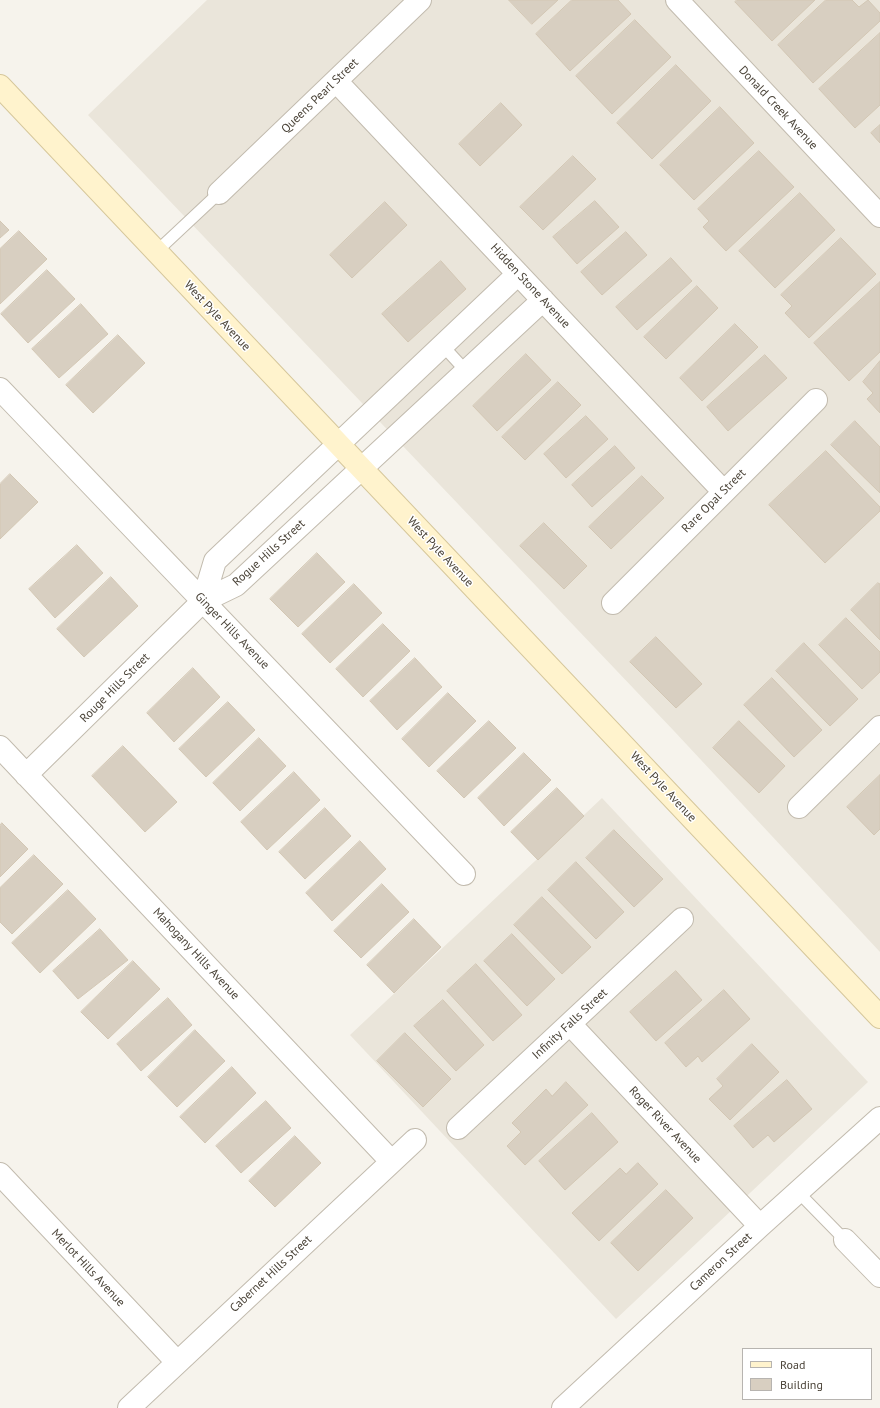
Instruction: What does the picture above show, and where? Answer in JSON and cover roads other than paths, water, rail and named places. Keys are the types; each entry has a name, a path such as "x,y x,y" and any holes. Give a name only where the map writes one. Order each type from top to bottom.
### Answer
{"street":[{"name":"Queens Pearl Street","path":"219,193 420,0"},
{"name":"Donald Creek Avenue","path":"677,0 880,216"},
{"name":"Hidden Stone Avenue","path":"336,81 724,492"},
{"name":"West Pyle Avenue","path":"0,86 880,1017"},
{"path":"203,601 215,562 518,274"},
{"name":"Rogue Hills Street","path":"203,601 236,585 543,300"},
{"name":"Ginger Hills Avenue","path":"0,389 464,874"},
{"name":"Rare Opal Street","path":"613,603 816,400"},
{"name":"Rouge Hills Street","path":"26,775 203,601"},
{"path":"799,807 880,727"},
{"name":"Mahogany Hills Avenue","path":"0,747 391,1162"},
{"name":"Infinity Falls Street","path":"458,1128 682,919"},
{"name":"Roger River Avenue","path":"570,1024 760,1226"},
{"name":"Cameron Street","path":"563,1408 760,1226 880,1118"},
{"name":"Cabernet Hills Street","path":"129,1408 415,1140"},
{"name":"Merlot Hills Avenue","path":"0,1174 177,1362"},
{"path":"845,1240 880,1276"}],"lane":[{"path":"156,252 219,193"},
{"path":"443,346 466,371"},
{"path":"798,1192 845,1240"}]}
